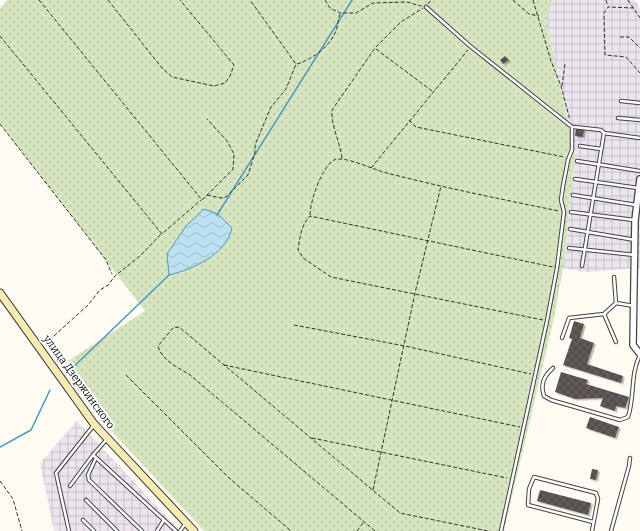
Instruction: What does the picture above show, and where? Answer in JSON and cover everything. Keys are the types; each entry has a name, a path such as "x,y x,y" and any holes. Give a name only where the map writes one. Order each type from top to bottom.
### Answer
{"street":[{"path":"640,179 635,220 635,306 633,345 640,354"},
{"name":"улица Дзержинского","path":"0,293 41,348 94,424 194,531"}],"lane":[{"path":"426,6 470,46 573,127 601,130 604,134 640,138"},
{"path":"622,101 640,103"},
{"path":"618,118 640,120"},
{"path":"501,531 522,428 547,321 557,268 564,212 561,200 568,160 572,150 573,127"},
{"path":"582,266 604,134"},
{"path":"580,146 601,149"},
{"path":"577,161 640,171"},
{"path":"575,179 639,188"},
{"path":"572,195 637,205"},
{"path":"571,212 635,220"},
{"path":"570,229 635,240"},
{"path":"569,248 635,255"},
{"path":"614,277 616,303"},
{"path":"616,303 635,306"},
{"path":"562,338 570,318 604,314 616,303"},
{"path":"604,314 616,342"},
{"path":"553,368 545,375 541,389 544,396 551,400 620,420 628,417 631,409 634,365 640,354"},
{"path":"69,531 56,474 94,424"},
{"path":"70,486 107,439"},
{"path":"93,455 176,531"},
{"path":"96,458 88,475 88,480 142,531"},
{"path":"611,531 630,458"},
{"path":"592,531 598,499 596,493 534,477 529,489 528,504 593,522"},
{"path":"86,500 117,531"},
{"path":"84,520 94,531"},
{"path":"157,531 164,520"},
{"path":"180,531 186,523"}],"path":[{"path":"39,0 202,200"},
{"path":"108,0 162,68 172,77 214,86 225,83 234,65 180,0"},
{"path":"250,0 267,21 282,46 296,64"},
{"path":"326,0 330,8 340,13 356,13 373,3 407,2 426,6"},
{"path":"342,158 340,143 332,118 332,110 375,48 401,22 426,6 431,0"},
{"path":"513,0 529,14 539,16"},
{"path":"533,0 573,127"},
{"path":"606,0 608,7 604,13 605,55 626,57 640,73"},
{"path":"628,0 640,18"},
{"path":"608,7 634,8"},
{"path":"296,64 306,62 321,50 335,33 340,13"},
{"path":"0,36 162,234"},
{"path":"620,37 629,37 640,48"},
{"path":"370,168 470,46"},
{"path":"375,48 432,91"},
{"path":"207,195 221,198 226,197 248,175 255,152 255,145 271,107 286,89 296,64"},
{"path":"561,86 565,64"},
{"path":"41,348 88,305 100,290 108,285 115,276 141,255 162,234 202,200 233,169 234,154 226,141 207,119"},
{"path":"409,120 416,127 560,156 568,160"},
{"path":"0,124 106,260 112,274"},
{"path":"547,321 332,277 303,258 298,250 300,237 304,222 310,216 310,204 323,175 334,160 342,158 370,168 441,186 564,212"},
{"path":"373,490 383,453 415,293 441,186"},
{"path":"310,216 557,268"},
{"path":"294,325 405,346 535,375"},
{"path":"374,531 190,375 164,358 160,353 158,346 173,328 178,327 400,513 488,531"},
{"path":"223,365 522,428"},
{"path":"126,375 228,477 291,531"},
{"path":"311,438 512,479"},
{"path":"0,481 13,500 22,531"},
{"path":"357,531 364,523"}],"shaded area":[{"path":"552,0 634,0 640,8 640,268 586,272 563,268 575,155 546,21"},
{"path":"77,421 180,531 54,531 40,463"}],"green space":[{"path":"7,0 552,0 546,21 575,155 563,268 554,318 504,531 204,531 94,412 60,366 145,311 0,124 0,8"}],"water":[{"path":"204,209 218,214 232,228 229,238 216,253 198,265 169,275 167,254 186,226"}],"building":[{"path":"505,56 509,60 503,64 500,60"},
{"path":"576,128 584,129 583,137 575,136"},
{"path":"574,321 584,324 580,338 594,343 587,364 623,376 621,383 563,365 572,339 569,338"},
{"path":"561,372 588,380 586,384 629,397 625,408 616,406 615,411 600,406 603,398 575,399 555,392"},
{"path":"590,417 619,427 615,438 586,428"},
{"path":"592,469 598,470 596,480 590,479"},
{"path":"540,490 591,503 588,515 537,501"}],"waterway":[{"path":"217,215 352,0"},
{"path":"65,375 169,275"},
{"path":"0,447 31,430 50,390"}]}
